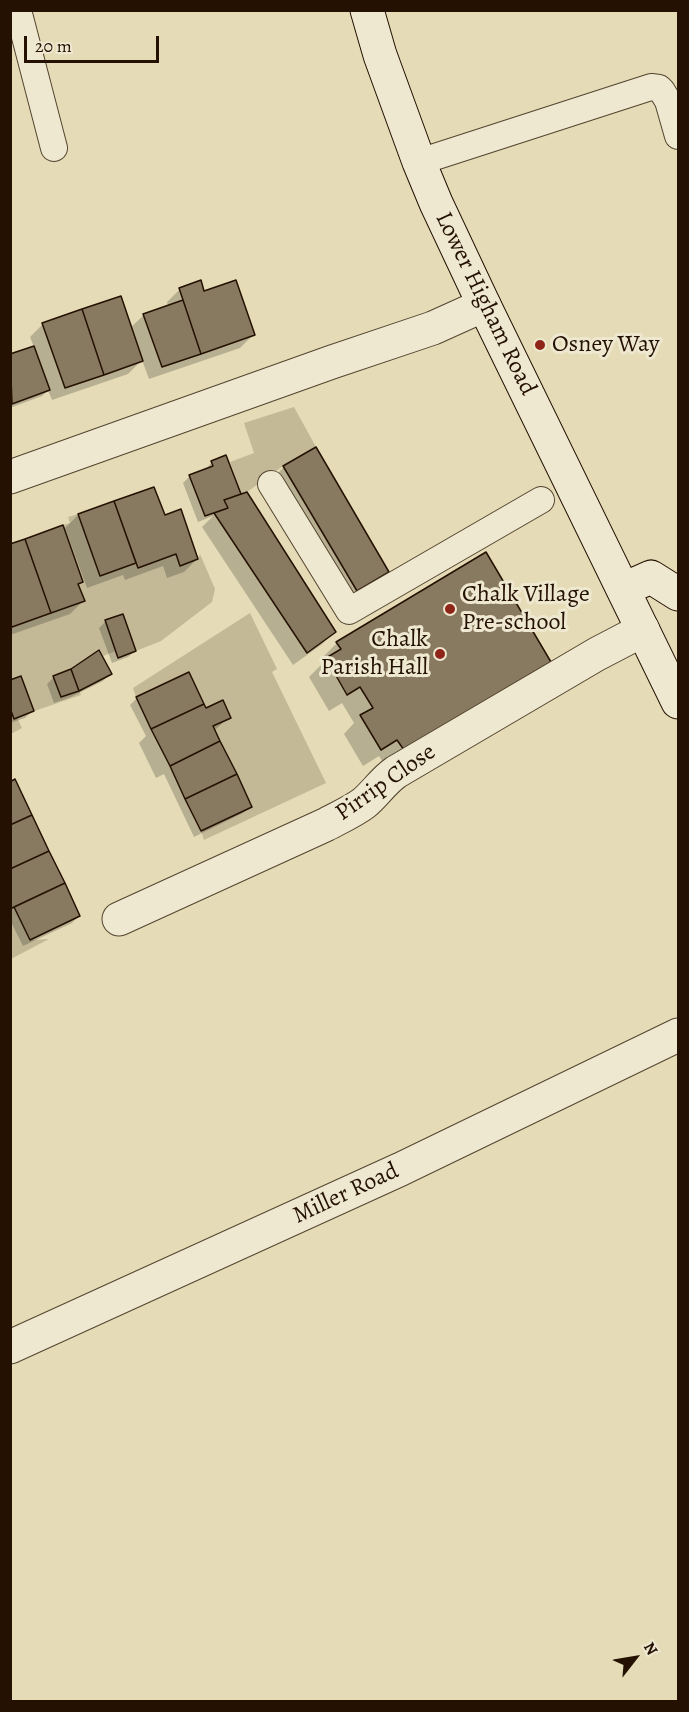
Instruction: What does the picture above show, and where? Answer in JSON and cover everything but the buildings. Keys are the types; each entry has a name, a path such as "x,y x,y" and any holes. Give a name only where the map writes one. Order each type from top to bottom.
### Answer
{"street":[{"name":"Lower Higham Road","path":"367,10 380,55 436,203 678,702"},
{"path":"10,477 433,328 484,305"},
{"path":"624,589 651,578 678,594"},
{"name":"Pirrip Close","path":"119,919 351,811 367,800 381,783 396,772 597,654 644,630"},
{"name":"Miller Road","path":"10,1347 401,1169 678,1035"}],"lane":[{"path":"18,10 54,148"},
{"path":"419,162 651,87 659,88 665,95 678,136"},
{"path":"271,484 349,611 541,500"}],"shaded area":[{"path":"294,407 316,447 241,494 230,462 254,453 244,423"},
{"path":"78,514 100,576 136,563 138,568 176,554 181,565 198,559 200,554 215,589 212,602 161,641 118,658 116,651 103,656 99,650 71,669 81,695 17,717 22,728 11,734 10,624 12,627 84,601 78,584 83,582 63,525 70,523 68,517"},
{"path":"250,613 277,669 272,672 326,783 204,840 201,831 252,807 213,726 231,718 223,700 206,708 189,672 136,697 133,688"},
{"path":"14,907 30,940 49,939 11,959 10,909"}],"place":[{"name":"Osney Way","path":"540,345"},
{"name":"Chalk Village Pre-school","path":"450,609"},
{"name":"Chalk Parish Hall","path":"440,654"}]}
